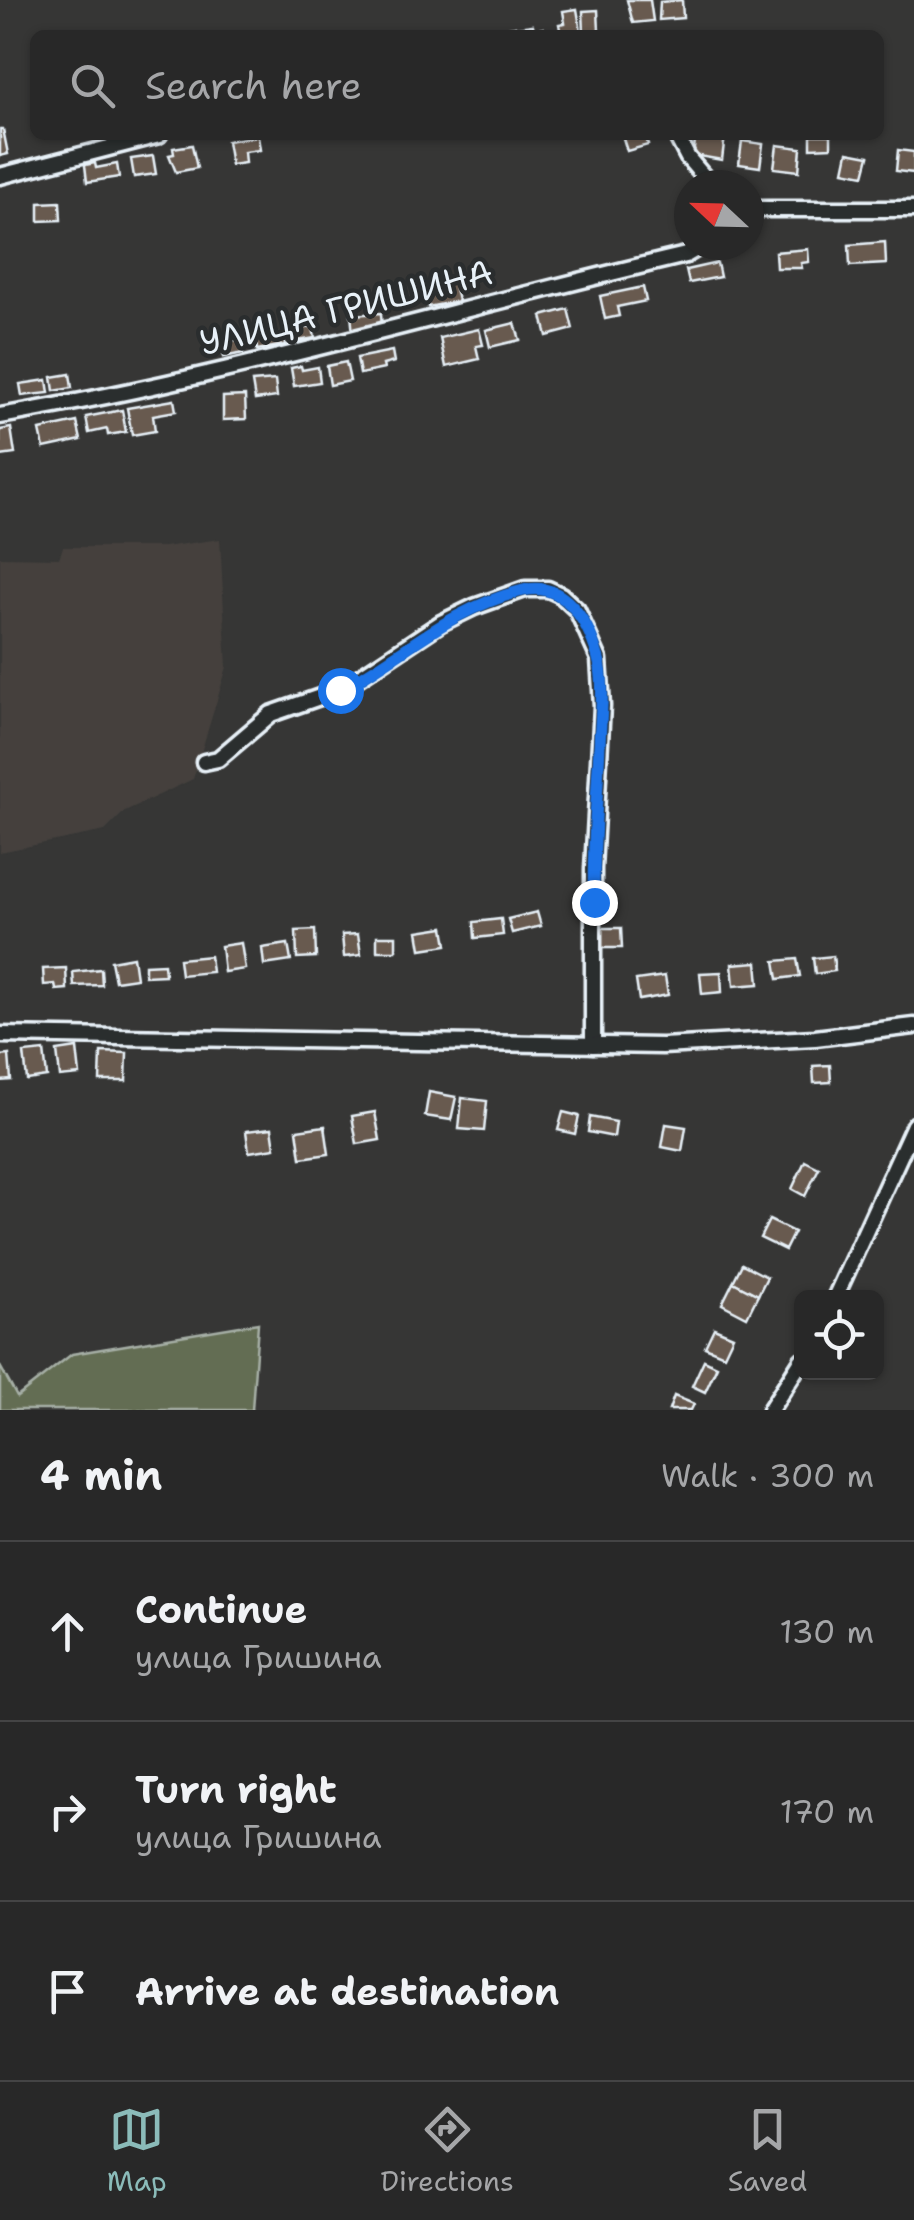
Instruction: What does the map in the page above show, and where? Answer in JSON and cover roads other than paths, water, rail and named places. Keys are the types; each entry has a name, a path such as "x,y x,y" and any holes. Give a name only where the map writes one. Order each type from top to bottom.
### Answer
{"street":[{"path":"0,176 140,140"},
{"path":"679,140 699,170"},
{"path":"764,209 914,209"},
{"name":"УЛИЦА ГРИШИНА","path":"0,416 122,396 523,293 674,259"},
{"path":"204,762 218,759 271,714 340,690 441,622 474,606 525,589 548,589 561,595 578,610 599,658 602,706 593,869 593,1045"},
{"path":"0,1034 662,1046 816,1038 914,1026"},
{"path":"840,1290 914,1126"},
{"path":"770,1410 794,1372"}]}
